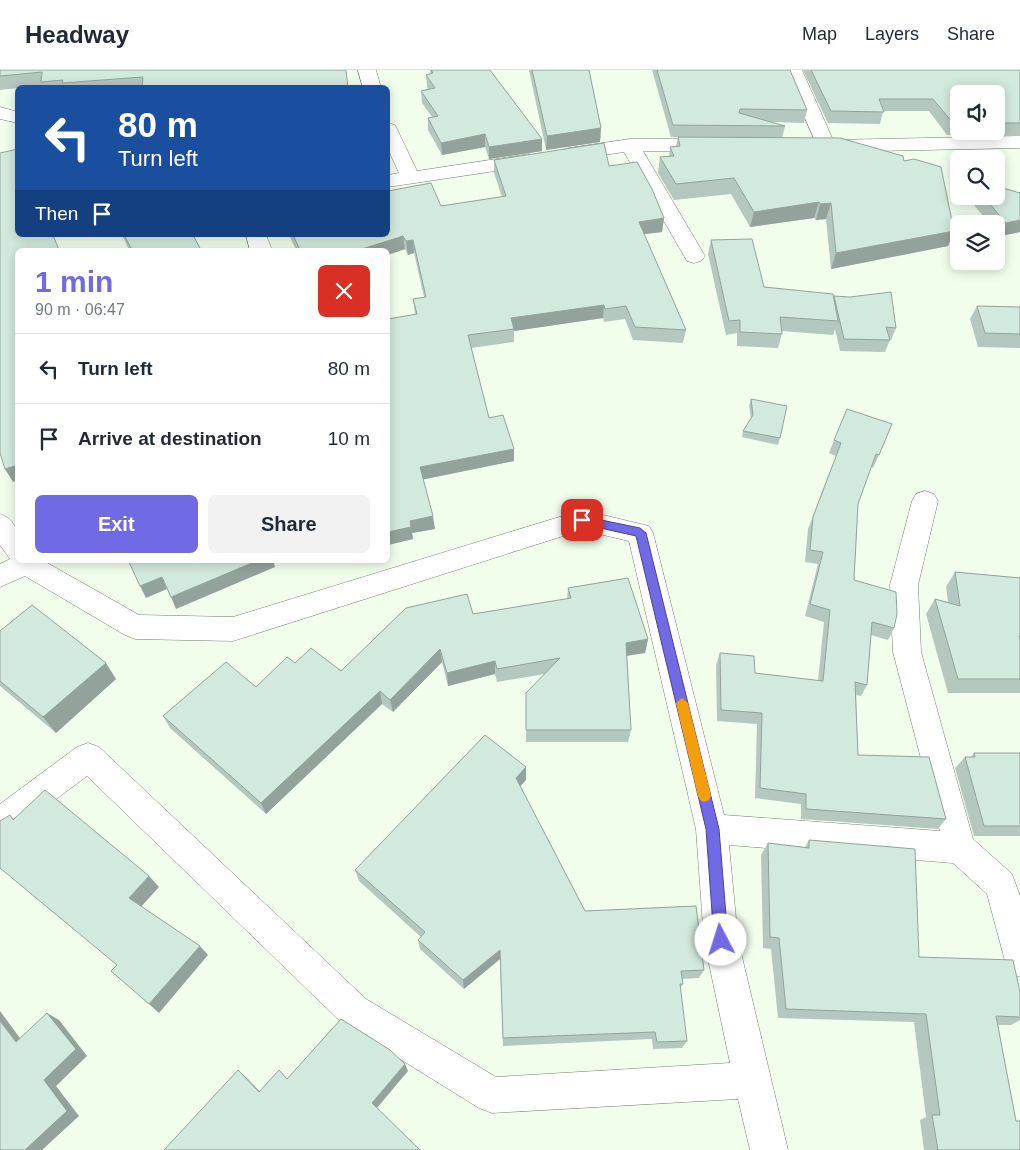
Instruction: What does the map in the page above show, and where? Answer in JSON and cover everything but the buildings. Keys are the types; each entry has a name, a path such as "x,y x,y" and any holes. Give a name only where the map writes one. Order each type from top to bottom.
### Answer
{"street":[{"path":"367,70 371,85"},
{"path":"793,70 826,146"},
{"path":"0,113 15,117"},
{"path":"390,133 411,179"},
{"path":"806,146 1020,142"},
{"path":"630,144 694,256"},
{"path":"390,181 630,144 728,145"},
{"path":"925,501 904,585 907,652 960,848"},
{"path":"30,563 135,627 233,629 582,520 640,533 712,829 721,940 769,1150"},
{"path":"0,524 15,547"},
{"path":"0,576 16,563"},
{"path":"0,823 88,757 354,1011 492,1095 752,1080"},
{"path":"712,829 960,848 1010,885 1020,960"}],"slow traffic":[{"path":"682,703 704,796"}],"route":[{"path":"582,520 640,533 712,829 721,940"}]}
